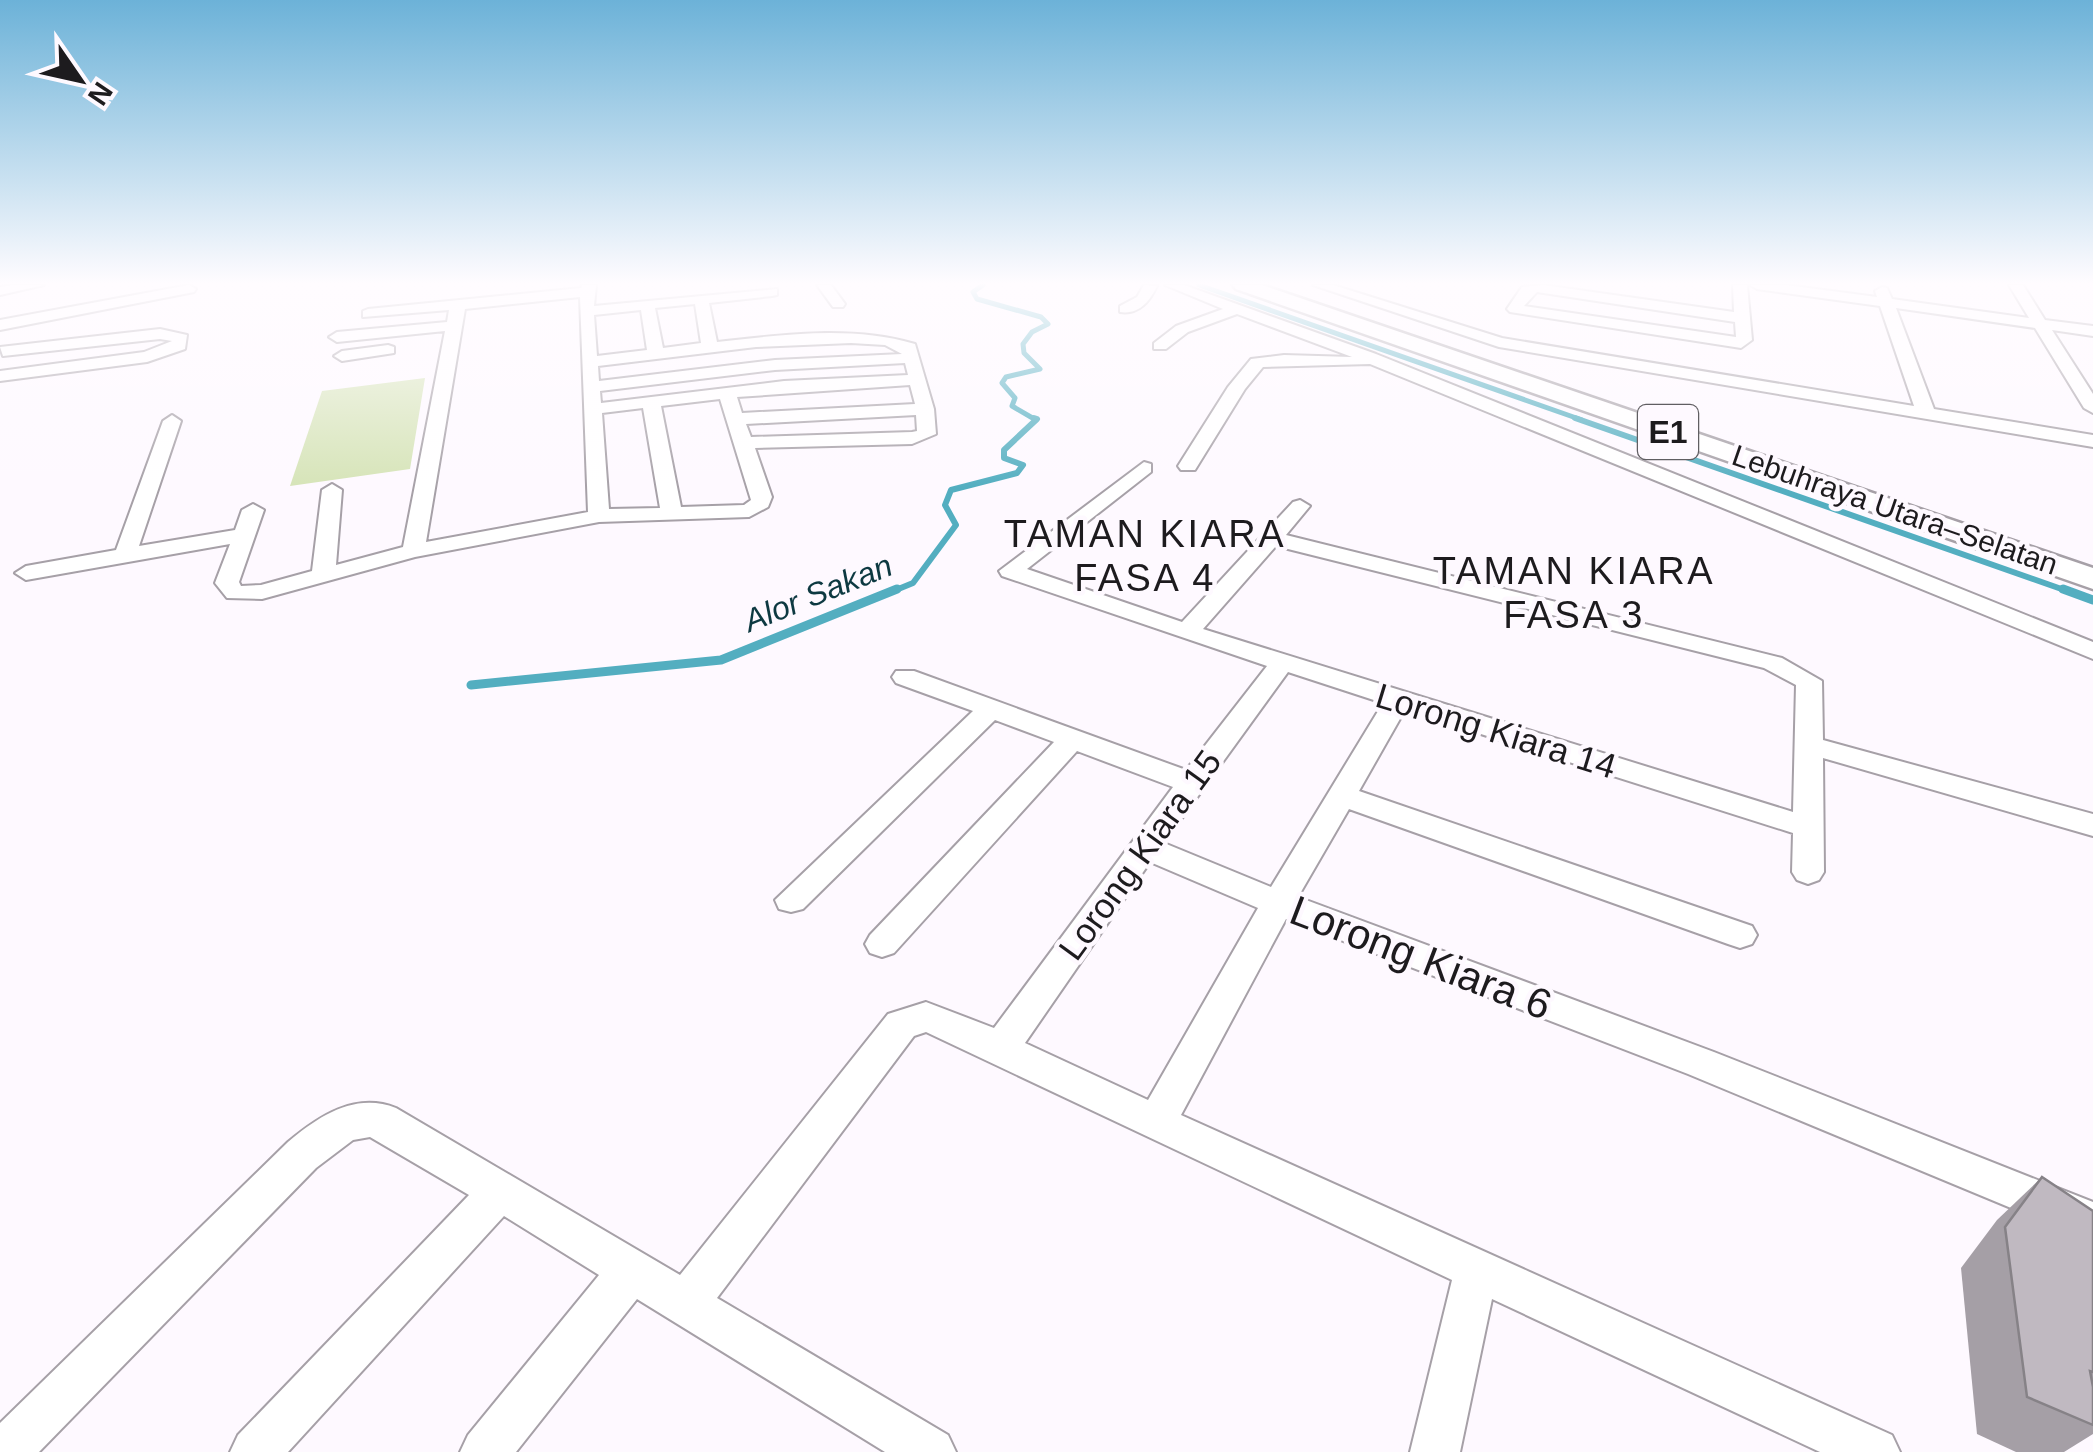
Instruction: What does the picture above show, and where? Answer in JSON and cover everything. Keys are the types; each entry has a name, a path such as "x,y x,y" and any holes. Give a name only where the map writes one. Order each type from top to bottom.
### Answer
{"highway":[{"name":"Lebuhraya Utara–Selatan","path":"1408,353 2093,579"},
{"name":"Lebuhraya Utara–Selatan","path":"1482,353 2093,559"}],"street":[{"path":"0,372 157,353"},
{"path":"342,356 358,353"},
{"path":"412,551 448,353"},
{"path":"590,353 599,516"},
{"path":"590,362 667,353"},
{"path":"772,353 784,386"},
{"path":"744,443 921,436 929,430 909,353"},
{"path":"1359,353 2093,651"},
{"path":"1560,353 2093,440"},
{"path":"1904,353 1926,413"},
{"path":"2057,353 2093,408"},
{"path":"592,387 775,365 912,358"},
{"path":"1188,466 1211,438 1231,392 1257,363 1277,360 1346,365 1370,358"},
{"path":"594,409 784,386 917,380"},
{"path":"254,510 227,583 235,593 262,592 412,551 599,516 749,511 761,503 726,392"},
{"path":"650,402 672,516"},
{"path":"734,419 925,409"},
{"path":"125,556 172,421"},
{"name":"Lorong Kiara 14","path":"1144,468 1010,570 1397,701 1807,828"},
{"path":"323,578 332,490"},
{"path":"1187,632 1300,506"},
{"path":"26,573 242,535"},
{"path":"1272,538 1774,662 1809,681 1808,872"},
{"name":"Lorong Kiara 15","path":"1001,1048 1282,663"},
{"path":"904,677 1192,783"},
{"path":"1156,1123 1278,902 1397,701"},
{"path":"791,900 991,708"},
{"path":"882,944 1072,739"},
{"path":"1806,744 2093,824"},
{"path":"1342,796 1740,935"},
{"name":"Lorong Kiara 6","path":"1144,847 1701,1063 2093,1222"},
{"path":"686,1303 902,1026 926,1017 952,1025 1156,1123 1875,1452"},
{"path":"5,1452 331,1129 364,1117 382,1120 501,1190 931,1452"},
{"path":"255,1452 501,1190"},
{"path":"1435,1452 1477,1268"},
{"path":"485,1452 632,1270"}],"green space":[{"path":"425,378 410,469 290,486 322,391"}],"building":[{"path":"2042,1177 2093,1211 2093,1425 2027,1397 2005,1227"}],"waterway":[{"name":"Alor Sakan","path":"1024,353 1040,369 1006,377 1002,383 1015,398 1012,406 1036,420"},
{"path":"1391,353 1582,420"},
{"name":"Alor Sakan","path":"1034,418 1036,420"},
{"path":"1575,418 2070,592"},
{"name":"Alor Sakan","path":"891,592 913,583 956,525 945,505 951,490 1017,473 1023,465 1004,458 1004,450 1036,420"},
{"name":"Alor Sakan","path":"471,685 721,660 897,589"},
{"path":"2063,589 2093,600"}],"district":[{"name":"TAMAN KIARA FASA 4","path":"1145,556"},
{"name":"TAMAN KIARA FASA 3","path":"1574,593"}]}
